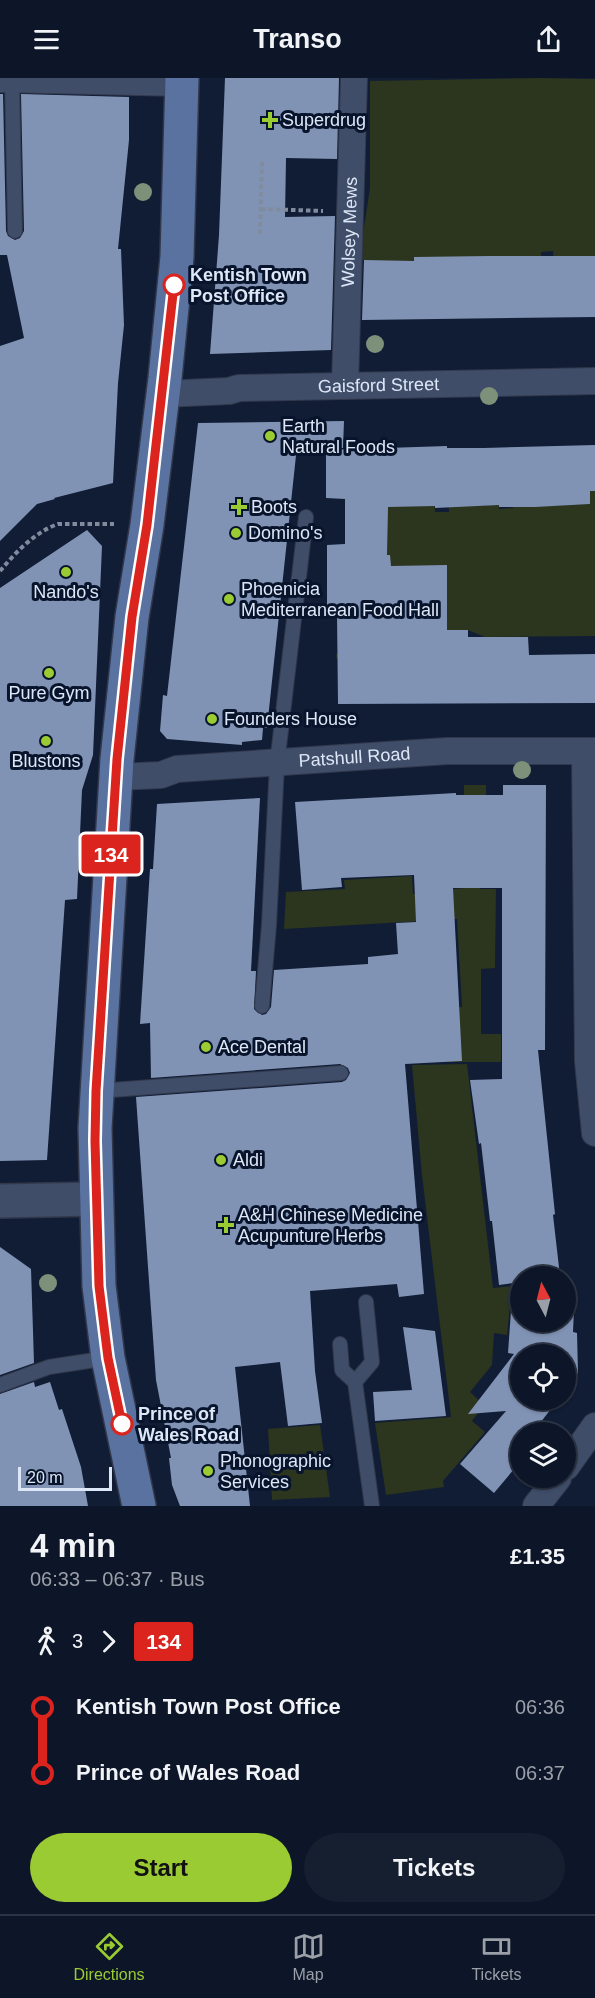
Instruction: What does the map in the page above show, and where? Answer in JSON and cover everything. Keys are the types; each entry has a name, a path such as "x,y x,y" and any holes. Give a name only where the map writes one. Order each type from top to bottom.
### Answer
{"main road":[{"path":"139,1506 108,1358 99,1286 96,1091 116,777 132,617 147,525 177,256 182,81"}],"street":[{"name":"Wolsey Mews","path":"345,385 354,78"},
{"path":"6,79 182,81"},
{"name":"Gaisford Street","path":"163,394 229,391 239,387 595,381"},
{"name":"Patshull Road","path":"116,777 161,775 177,769 447,751 590,751"},
{"path":"590,751 592,1061 595,1133"},
{"path":"0,1201 96,1199"},
{"path":"576,1453 595,1426"},
{"path":"536,1506 550,1488"}],"lane":[{"path":"6,79 15,231"},
{"path":"262,1006 269,925 277,764 306,518"},
{"path":"96,1091 341,1073"},
{"path":"355,1382 372,1362 366,1302"},
{"path":"340,1344 342,1370 355,1382 372,1506"},
{"path":"0,1385 49,1367 108,1358"}],"path":[{"path":"260,234 262,162"},
{"path":"261,209 319,211"},
{"path":"0,570 33,538 58,524 147,525"}],"green space":[{"path":"595,79 595,256 554,272 553,251 541,252 542,272 415,274 375,261 359,260 370,188 370,81"},
{"path":"590,491 595,491 595,636 485,637 468,630 453,630 367,658 337,659 336,655 349,637 447,604 447,566 372,567 349,525 345,505 388,507 434,495 435,512 449,512 448,494 474,506 486,506 486,493 499,493 499,509 513,508 512,493 523,492 524,507 590,504"},
{"path":"464,785 486,785 480,889 496,889 495,968 481,969 481,1034 501,1034 501,1062 444,1062 439,1009 462,1007 457,919 284,929 286,892 345,889 344,880 412,876 413,894 466,888 463,843"},
{"path":"467,1064 493,1288 510,1286 510,1306 507,1335 494,1333 492,1365 470,1392 484,1405 472,1421 485,1432 443,1481 444,1487 386,1495 375,1423 451,1417 422,1175 412,1065"},
{"path":"320,1425 330,1497 272,1500 268,1429"}],"building":[{"path":"225,78 339,78 337,159 286,158 285,217 335,216 331,350 210,354 219,235"},
{"path":"0,94 3,94 6,231 8,236 15,240 20,238 24,231 21,94 129,97 129,140 118,249 121,249 124,325 118,383 113,483 37,504 0,541 0,346 24,338 7,255 0,255"},
{"path":"595,256 595,317 362,320 364,260 414,261 414,257"},
{"path":"344,421 343,448 297,446 267,728 263,728 262,740 242,742 242,745 167,739 160,731 163,695 167,696 198,423"},
{"path":"595,445 595,491 590,491 590,504 535,507 499,507 499,505 435,508 435,506 388,507 387,555 390,555 391,566 447,565 447,630 468,630 468,637 528,637 529,655 595,654 595,703 338,704 337,614 327,614 327,545 345,544 345,499 326,498 326,450"},
{"path":"87,530 102,546 93,755 82,790 77,899 65,900 47,1160 0,1161 0,588"},
{"path":"503,785 546,785 545,1050 538,1050 559,1266 510,1266 510,1283 499,1285 481,1143 479,1144 470,1080 502,1079 502,888 453,888 462,1061 405,1064 424,1294 399,1297 397,1284 310,1291 315,1371 322,1423 288,1426 280,1362 235,1367 250,1506 180,1506 172,1485 169,1458 171,1458 156,1380 136,1097 342,1082 350,1073 348,1068 340,1064 151,1078 150,1023 140,1024 150,869 153,869 157,804 260,798 251,971 256,971 254,1009 262,1015 266,1014 271,1007 274,970 368,964 368,957 398,954 396,923 416,922 414,875 341,878 342,887 302,890 295,802 456,793 456,795 503,795"},
{"path":"0,1247 31,1269 34,1363 0,1375"},
{"path":"510,1325 510,1332 577,1333 578,1373 576,1376 576,1344 510,1344 510,1353 508,1353"},
{"path":"403,1327 435,1331 446,1416 375,1421 373,1392 412,1390"},
{"path":"510,1359 510,1410 550,1410 541,1422 510,1422 510,1474 494,1493 460,1464 506,1411 468,1414"},
{"path":"34,1382 35,1387 50,1382 59,1410 62,1409 81,1467 88,1506 0,1506 0,1394"}],"bus line":[{"name":"134","path":"122,1424 108,1358 99,1286 96,1091 117,759 132,617 147,525 165,378 174,285"}],"place":[{"name":"Superdrug","path":"270,120"},
{"name":"Kentish Town Post Office","path":"174,285"},
{"name":"Earth Natural Foods","path":"270,436"},
{"name":"Boots","path":"239,507"},
{"name":"Domino's","path":"236,533"},
{"name":"Nando's","path":"66,572"},
{"name":"Phoenicia Mediterranean Food Hall","path":"229,599"},
{"name":"Pure Gym","path":"49,673"},
{"name":"Founders House","path":"212,719"},
{"name":"Blustons","path":"46,741"},
{"name":"Ace Dental","path":"206,1047"},
{"name":"Aldi","path":"221,1160"},
{"name":"A&H Chinese Medicine Acupunture Herbs","path":"226,1225"},
{"name":"Prince of Wales Road","path":"122,1424"},
{"name":"Phonographic Services","path":"208,1471"}]}
